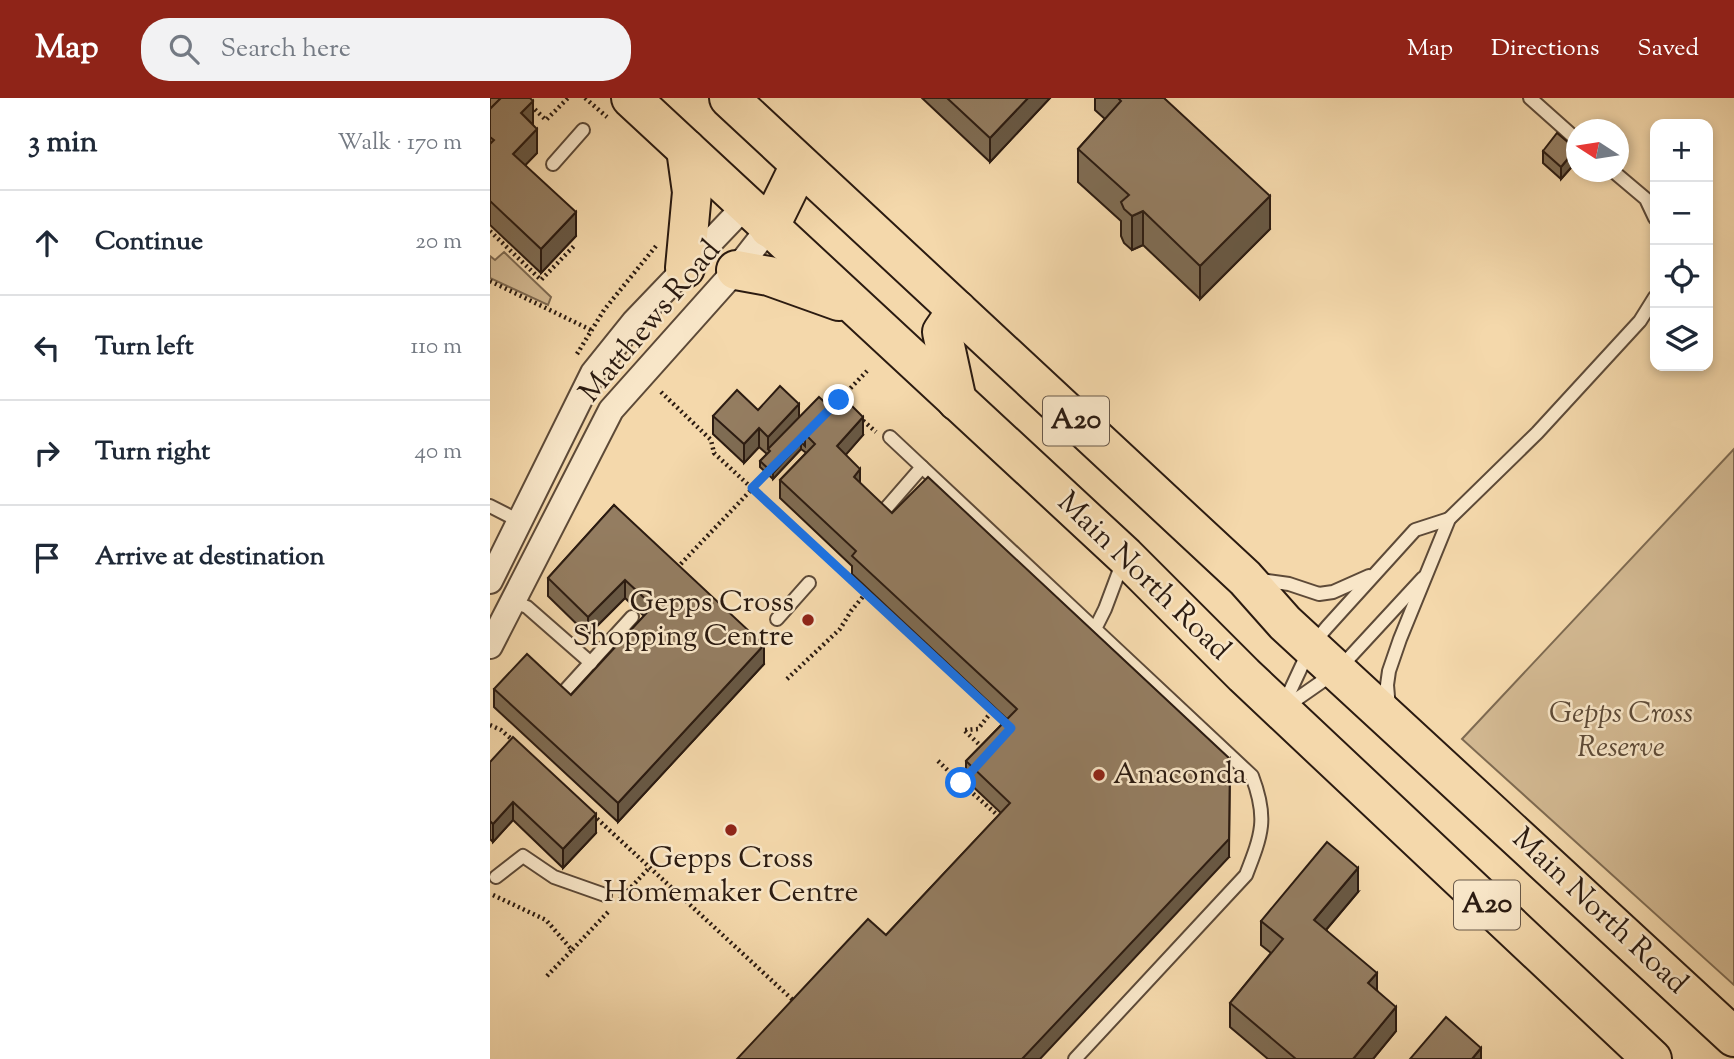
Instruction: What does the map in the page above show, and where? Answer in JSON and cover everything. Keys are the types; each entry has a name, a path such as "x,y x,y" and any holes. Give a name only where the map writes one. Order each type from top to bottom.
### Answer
{"highway":[{"name":"Main North Road","path":"729,98 1245,578 1324,659 1734,1037"},
{"name":"Main North Road","path":"622,110 686,149 1125,556 1244,675 1652,1059"},
{"path":"671,256 692,192 686,149"},
{"path":"758,216 800,165"},
{"path":"736,270 769,276 855,307"},
{"path":"957,310 942,332 957,401"}],"street":[{"name":"Matthews Road","path":"490,581 593,373 671,256 729,225 758,216"},
{"name":"Matthews Road","path":"490,646 611,411 736,270 758,216"}],"lane":[{"path":"1530,98 1566,129"},
{"path":"553,163 583,131"},
{"path":"1626,182 1646,199 1650,207"},
{"path":"1392,722 1388,699 1390,671 1400,639 1449,519 1556,413 1640,321 1650,305"},
{"path":"890,437 1252,776 1259,796 1263,819 1259,844 1247,876 1075,1059"},
{"path":"882,513 922,467"},
{"path":"490,506 521,522"},
{"path":"1282,709 1324,659 1376,573 1415,530 1449,519"},
{"path":"1095,629 1125,556"},
{"path":"1282,709 1324,659 1428,572"},
{"path":"1245,578 1289,584 1319,594 1333,592 1376,573"},
{"path":"777,619 809,583"},
{"path":"511,601 527,607 591,663"},
{"path":"562,694 632,618"},
{"path":"496,877 523,856 554,877 605,895"}],"path":[{"path":"523,98 546,120 568,98"},
{"path":"585,98 622,110"},
{"path":"490,231 541,280 576,244"},
{"path":"572,363 619,290 671,256"},
{"path":"490,281 591,331"},
{"path":"830,409 867,371"},
{"path":"661,392 711,440 714,453 1011,728"},
{"path":"839,400 881,436 890,437"},
{"path":"677,569 778,463"},
{"path":"787,679 841,629 866,593"},
{"path":"988,753 965,730 978,729 992,711"},
{"path":"490,726 501,730 520,746"},
{"path":"938,761 1005,822"},
{"path":"961,783 970,773"},
{"path":"592,813 799,1006"},
{"path":"547,976 650,867"},
{"path":"490,893 546,920 572,950"}],"green space":[{"path":"504,252 551,297 548,305 490,278 490,256 495,260"},
{"name":"Gepps Cross Reserve","path":"1734,449 1734,985 1462,739"}],"building":[{"path":"490,98 501,98 490,109"},
{"path":"501,98 530,98 533,101 521,113 537,129 513,154 576,212 541,249 490,201 490,144 494,140 490,137 490,109"},
{"path":"947,98 1028,98 990,138"},
{"path":"1118,98 1164,98 1270,196 1200,266 1143,211 1132,216 1124,209 1121,202 1129,195 1078,149 1121,101"},
{"path":"1557,133 1566,141 1566,161 1561,167 1543,151"},
{"path":"780,386 799,404 768,437 759,428 744,444 713,416 737,390 758,410"},
{"path":"841,395 863,417 837,446 860,469 854,477 892,513 928,477 1230,759 1229,839 1022,1059 737,1059 868,919 886,935 1010,803 966,761 1017,709 852,556 856,551 780,480 815,444 805,434"},
{"path":"819,397 830,407 805,434 805,446 801,442 773,473 760,461 770,451 768,449"},
{"path":"614,505 764,645 618,803 494,689 527,654 571,695 653,606 625,580 588,617 548,578"},
{"path":"513,737 596,814 563,849 513,802 493,824 490,821 490,762"},
{"path":"1327,842 1358,868 1314,920 1377,973 1368,983 1396,1007 1353,1059 1296,1059 1230,1003 1283,939 1261,921"},
{"path":"1446,1017 1481,1048 1472,1059 1410,1059"}],"place":[{"name":"Gepps Cross Shopping Centre","path":"808,620"},
{"name":"Anaconda","path":"1099,775"},
{"name":"Gepps Cross Homemaker Centre","path":"731,830"}],"route":[{"path":"839,400 752,488 1011,728 961,783"}]}
